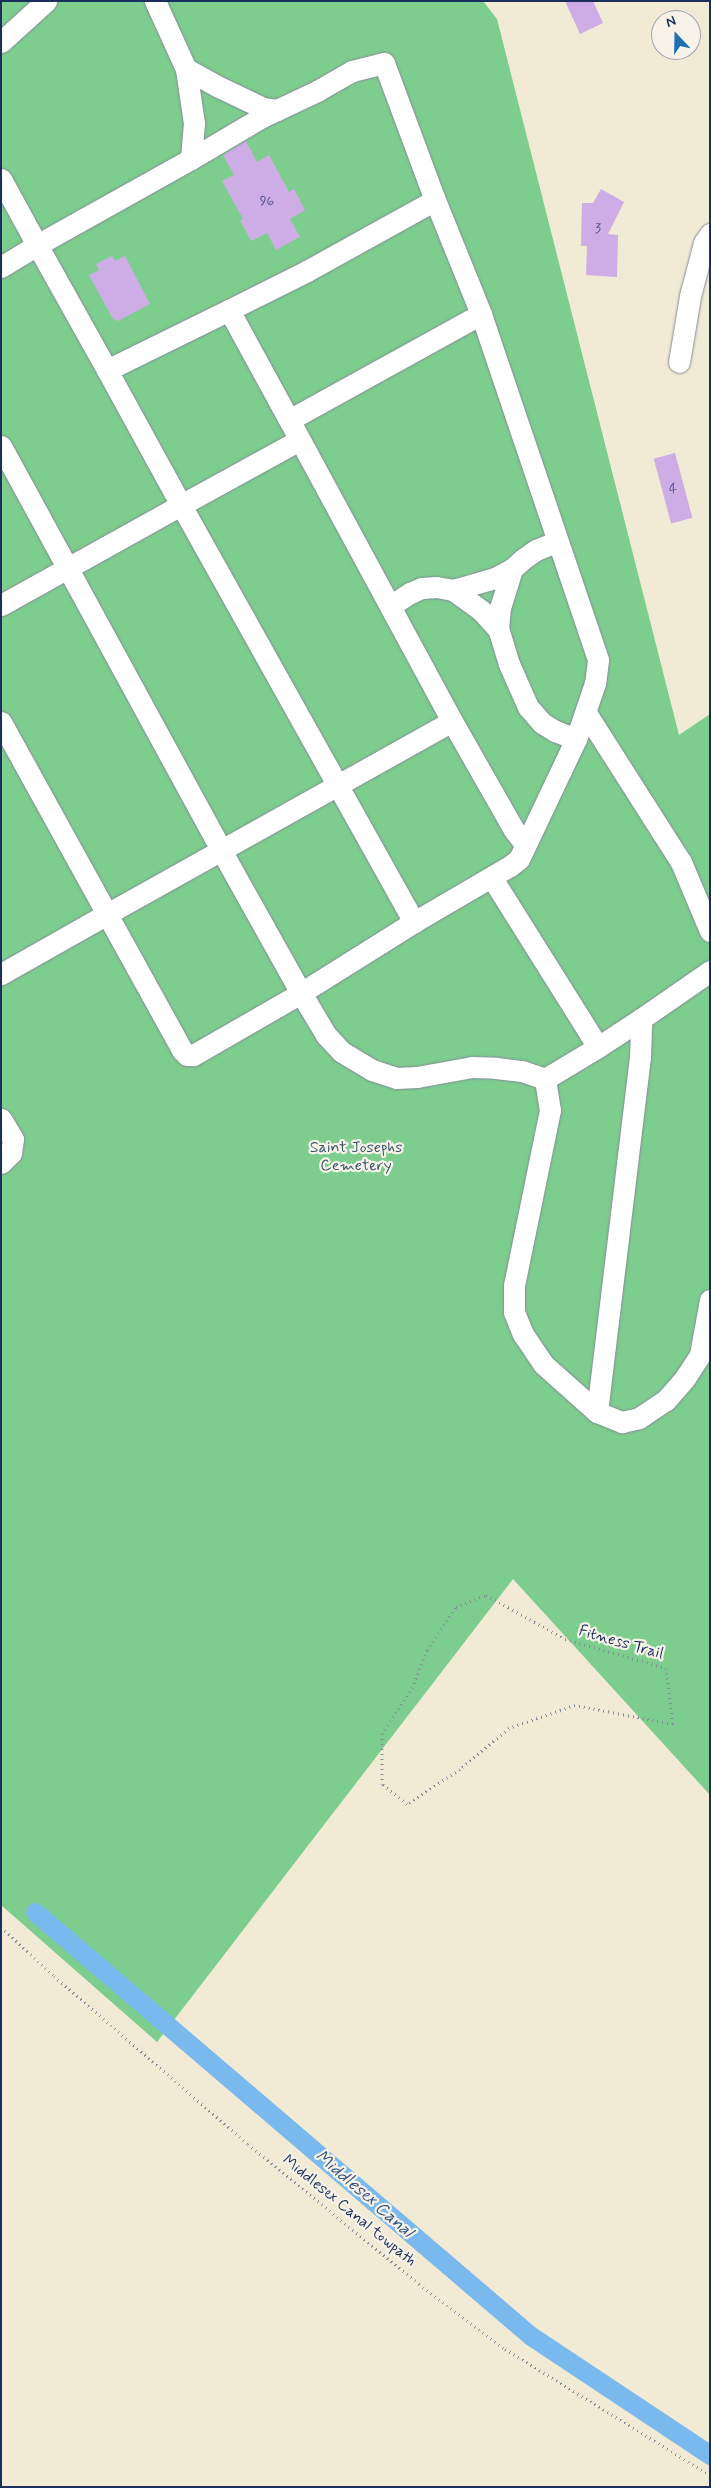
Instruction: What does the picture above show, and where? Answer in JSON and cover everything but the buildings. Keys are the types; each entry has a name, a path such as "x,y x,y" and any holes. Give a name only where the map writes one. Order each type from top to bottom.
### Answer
{"street":[{"path":"1,42 46,1"},
{"path":"154,1 186,69 194,123 191,159"},
{"path":"1,722 182,1050 186,1054 193,1055 301,993 414,922 492,878 519,859 576,739 595,683 598,660 556,542 481,314 435,200 384,63 352,71 277,110 37,244 2,268"},
{"path":"186,69 263,108 277,110"},
{"path":"1,179 108,370 180,505 414,922"},
{"path":"108,370 307,271 435,200"},
{"path":"679,362 690,296 704,243 710,234"},
{"path":"229,310 452,721 514,830 525,844"},
{"path":"289,420 481,314"},
{"path":"1,605 299,440"},
{"path":"1,446 221,850 326,1035 342,1052 372,1070 396,1078 417,1077 472,1067 522,1071 545,1079"},
{"path":"390,606 410,593 422,588 436,587 453,590 496,578 512,569 529,554 556,542"},
{"path":"512,569 500,608 498,629 512,672 528,707 542,723 555,731 576,739"},
{"path":"453,590 482,611 498,629"},
{"path":"586,713 681,862 710,931"},
{"path":"1,974 452,721"},
{"path":"492,878 598,1047"},
{"path":"545,1079 641,1019 710,971"},
{"path":"597,1412 640,1058 641,1019"},
{"path":"545,1079 550,1110 514,1285 514,1312 523,1334 543,1364 597,1412 622,1422 639,1418 666,1400 705,1356 710,1300"},
{"path":"1,1119 13,1139 11,1152 1,1163"}],"path":[{"name":"Fitness Trail","path":"486,1595 565,1639 666,1668 672,1724 575,1705 509,1728 460,1769 407,1804 382,1784 382,1734 412,1688 427,1650 456,1607 486,1595"},
{"name":"Middlesex Canal towpath","path":"1,1927 54,1976 248,2144 419,2284 505,2350 710,2475"}],"green space":[{"name":"Saint Josephs Cemetery","path":"1,1 483,1 497,19 679,735 710,714 710,1795 513,1579 157,2042 1,1905"}],"waterway":[{"name":"Middlesex Canal","path":"35,1912 531,2336 710,2455"}]}
